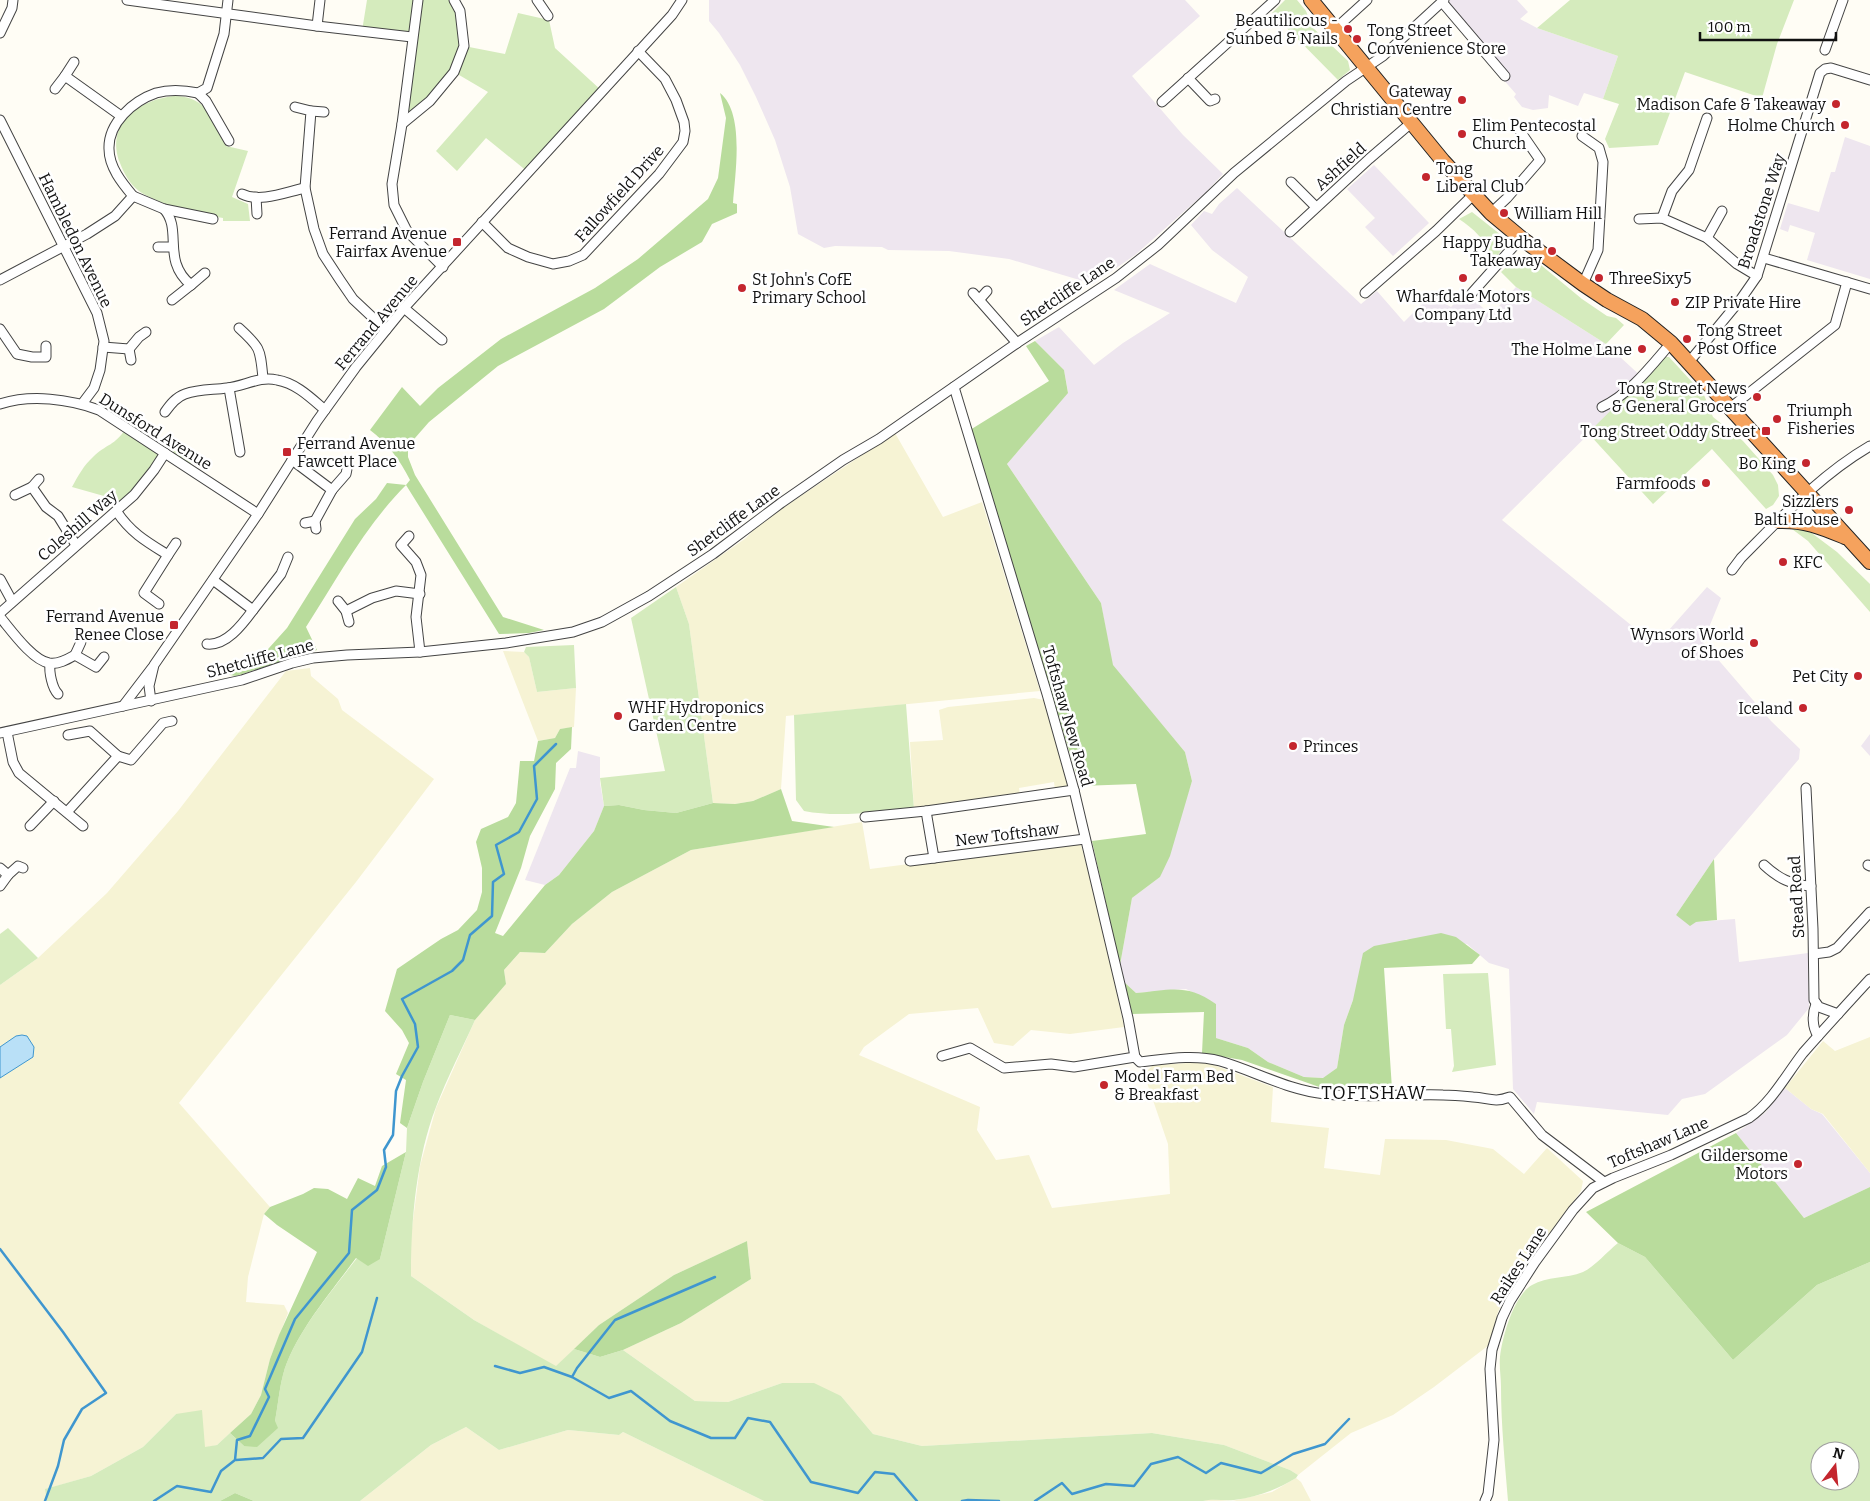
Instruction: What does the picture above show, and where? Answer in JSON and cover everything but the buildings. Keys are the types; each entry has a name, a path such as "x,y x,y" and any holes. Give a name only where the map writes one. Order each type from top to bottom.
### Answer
{"highway":[{"path":"1311,0 1472,195 1521,238 1583,284 1607,300 1642,319 1671,343 1870,562"},
{"path":"1778,521 1795,520 1806,522 1848,539"}],"street":[{"path":"0,33 14,0"},
{"path":"127,0 412,37"},
{"path":"198,93 207,88 224,34 228,0"},
{"path":"317,26 320,0"},
{"path":"418,0 402,124 392,184 394,205 407,231 443,267"},
{"path":"402,124 430,101 454,72 464,46 460,11 454,0"},
{"path":"537,0 548,16"},
{"name":"Ferrand Avenue","path":"151,701 149,686 154,665 356,367 404,308 672,15 682,0"},
{"path":"1162,102 1275,0"},
{"path":"1335,29 1367,0"},
{"path":"1825,50 1843,0"},
{"path":"1443,1 1505,76"},
{"name":"Shetcliffe Lane","path":"4,733 242,680 313,658 347,654 420,652 506,643 572,632 602,622 649,596 713,554 781,503 1123,272 1158,245 1234,173 1346,81 1382,56 1443,1"},
{"name":"Fallowfield Drive","path":"482,222 508,248 528,257 553,264 569,261 583,255 659,174 683,142 684,122 676,100 664,78 638,52"},
{"path":"55,89 74,62"},
{"name":"Broadstone Way","path":"1689,362 1741,299 1756,276 1764,258 1820,73 1825,69 1831,68 1870,80"},
{"path":"65,76 121,116"},
{"path":"1188,78 1210,101 1215,99"},
{"path":"213,219 164,209 134,196 120,180 113,165 109,150 110,134 121,116 143,100 156,93 182,90 198,93 206,102 229,141"},
{"path":"295,107 324,112"},
{"path":"311,111 305,188 314,229 323,254 353,299 386,330"},
{"path":"1662,218 1672,191 1689,170 1707,118"},
{"name":"Hambledon Avenue","path":"0,120 97,313 104,341 100,370 94,388 82,404"},
{"name":"Ashfield","path":"1290,232 1411,123"},
{"path":"1491,213 1507,198 1540,160 1520,131"},
{"path":"1582,136 1599,148 1603,162 1598,250 1583,284"},
{"path":"1291,182 1316,207"},
{"path":"242,194 249,198 274,196 305,188"},
{"path":"1365,293 1436,231 1472,195"},
{"path":"0,280 64,247 115,216 134,196"},
{"path":"256,197 257,214"},
{"path":"164,209 171,219 174,264 190,286"},
{"path":"1707,238 1722,211"},
{"path":"1639,219 1662,218 1707,238 1737,264 1756,276"},
{"path":"1472,292 1521,238"},
{"path":"158,247 173,247"},
{"path":"1764,258 1870,289"},
{"path":"172,300 204,273"},
{"path":"1730,408 1835,325 1847,282"},
{"path":"987,291 976,296 1017,343"},
{"path":"404,308 442,340"},
{"path":"239,328 256,344 263,378"},
{"path":"0,330 17,354 46,357 46,346"},
{"path":"129,349 146,332"},
{"path":"1602,407 1614,402 1671,343"},
{"path":"103,347 129,349"},
{"path":"129,349 131,360"},
{"path":"165,412 170,404 183,395 199,390 229,388 263,378 278,380 298,388 326,410"},
{"name":"Toftshaw New Road","path":"954,387 1047,694 1074,790 1128,1018 1135,1057"},
{"path":"229,388 240,452"},
{"name":"Dunsford Avenue","path":"0,404 35,398 82,404 99,410 258,514"},
{"path":"1732,570 1741,558 1807,492 1840,465 1870,446"},
{"name":"Coleshill Way","path":"0,613 76,545 117,512 134,495 165,453"},
{"path":"292,460 332,490"},
{"path":"305,523 316,525 332,490 348,472"},
{"path":"15,495 32,487 39,480"},
{"path":"32,487 46,507 58,516 76,545"},
{"path":"117,512 126,526 138,537 168,555"},
{"path":"409,536 401,545 416,562 421,575 416,617 420,652"},
{"path":"159,604 140,596 176,544"},
{"path":"212,647 233,633 284,575 288,556"},
{"path":"0,579 12,601"},
{"path":"213,580 253,610"},
{"path":"346,611 372,598 396,591 420,594"},
{"path":"338,601 346,611 349,622"},
{"path":"0,617 28,650 50,664 65,661 75,655 82,642"},
{"path":"75,655 96,670 104,657"},
{"path":"50,664 55,693"},
{"path":"123,706 154,665"},
{"path":"68,735 90,731 118,756 133,763 163,723 172,721"},
{"path":"4,733 13,762 19,774 83,826"},
{"path":"67,812 118,756"},
{"name":"Stead Road","path":"1806,788 1814,954 1814,1000 1816,1004 1813,1024 1818,1036"},
{"name":"New Toftshaw","path":"865,817 926,811 1074,790"},
{"path":"30,826 54,801"},
{"name":"New Toftshaw","path":"926,811 934,858"},
{"name":"New Toftshaw","path":"910,861 1085,839"},
{"path":"1764,865 1783,880 1794,884 1810,886"},
{"path":"0,886 18,866 23,868"},
{"path":"0,868 8,875"},
{"path":"1814,954 1829,952 1837,948 1870,912"},
{"name":"Toftshaw Lane","path":"1135,1057 1140,1062 1184,1057 1218,1060 1266,1079 1295,1088 1325,1094 1457,1096 1494,1101 1510,1097 1542,1135 1604,1182 1671,1155 1749,1118 1764,1106 1818,1036 1870,978"},
{"path":"1816,1004 1838,1014"},
{"path":"942,1056 970,1048 1004,1068 1051,1064 1074,1067 1135,1057"},
{"name":"Raikes Lane","path":"1485,1501 1488,1494 1494,1440 1490,1369 1492,1350 1502,1318 1520,1284 1573,1210 1593,1188 1604,1182"}],"shaded area":[{"path":"709,0 1185,0 1200,16 1132,76 1183,135 1223,174 1205,193 1135,255 1093,284 1009,259 949,251 888,250 882,247 835,246 824,248 798,234 790,187 775,140 740,65 709,21"},
{"path":"1450,0 1517,0 1528,12 1520,19 1537,28 1618,56 1603,99 1584,93 1578,106 1549,95 1548,108 1533,110 1522,107 1514,97 1516,94 1443,11"},
{"path":"1845,137 1870,146 1870,279 1807,260 1815,233 1790,225 1788,232 1780,229 1788,203 1819,212 1831,172 1835,172"},
{"path":"1374,165 1429,223 1393,256 1365,227 1375,218 1347,189"},
{"path":"1237,188 1361,304 1377,291 1404,322 1432,294 1451,307 1465,292 1491,315 1516,287 1606,344 1644,379 1502,520 1642,634 1658,635 1668,631 1707,587 1721,598 1703,642 1771,721 1800,749 1799,759 1714,859 1676,915 1696,922 1735,919 1739,962 1808,953 1809,1008 1787,1035 1705,1094 1682,1099 1668,1115 1537,1102 1534,1114 1513,1089 1509,969 1489,963 1467,944 1406,939 1353,1000 1344,1025 1337,1068 1324,1078 1304,1077 1268,1062 1248,1048 1216,1038 1216,1004 1186,989 1136,993 1124,982 1120,965 1132,898 1160,877 1192,781 1185,752 1112,665 1101,603 1007,464 1068,392 1064,370 1035,341 1059,327 1094,365 1123,343 1170,313 1114,290 1150,264 1236,303 1248,277 1212,250 1191,225 1204,211 1212,214 1219,204"},
{"path":"895,433 943,517 982,502 1040,691 786,716 781,789 753,801 735,804 713,803 689,624 676,587 746,538 759,524"},
{"path":"503,651 524,652 529,657 537,692 576,688 574,727 560,729 555,738 538,741"},
{"path":"310,668 311,676 338,699 342,710 434,779 356,882 179,1103 270,1207 264,1214 248,1277 246,1302 284,1305 288,1313 270,1359 261,1395 251,1414 217,1445 204,1448 176,1414 143,1447 91,1476 46,1489 47,1501 0,1501 0,985 38,958 107,893 178,811 286,671"},
{"path":"1034,698 1044,700 1069,788 1055,790 1054,782 1019,788 1020,795 914,809 910,742 943,740 939,710 948,707"},
{"path":"1870,734 1870,756 1861,746"},
{"path":"578,751 600,757 600,783 604,806 594,831 559,875 545,885 525,880 570,768 576,768"},
{"path":"862,822 870,869 1080,842 1097,901 1124,1027 1070,1034 1031,1030 1013,1046 994,1043 978,1008 909,1014 864,1047 859,1055 980,1107 977,1130 996,1160 1029,1155 1052,1208 1170,1194 1168,1144 1144,1074 1153,1065 1206,1062 1273,1087 1271,1122 1329,1128 1324,1168 1380,1175 1385,1139 1446,1140 1493,1149 1524,1174 1547,1148 1583,1181 1581,1191 1511,1286 1498,1312 1489,1345 1434,1387 1393,1415 1351,1433 1298,1475 1290,1470 1224,1445 1152,1433 922,1446 873,1434 841,1396 782,1383 728,1402 695,1401 623,1350 681,1323 751,1279 747,1241 674,1275 599,1325 556,1367 474,1320 411,1276 411,1236 420,1166 436,1108 475,1020 506,984 504,970 520,952 545,953 572,924 612,892 691,850"},
{"path":"1870,1037 1870,1173 1823,1114 1811,1109 1785,1088 1823,1041 1835,1051"},
{"path":"1785,1088 1811,1109 1822,1114 1870,1173 1870,1187 1804,1218 1736,1133 1765,1113"},
{"path":"466,1427 499,1450 568,1430 619,1435 623,1432 764,1501 360,1501 431,1445"},
{"path":"1296,1478 1301,1482 1311,1501 1232,1501 1272,1492"},
{"path":"1210,1499 1232,1501 1203,1501"}],"green space":[{"path":"367,0 454,0 464,46 505,54 518,13 549,20 555,48 602,91 528,172 486,138 457,171 436,151 488,92 454,72 402,124 412,37 362,31"},
{"path":"1285,0 1297,0 1306,11 1312,27 1348,61 1350,70 1338,80 1272,13"},
{"path":"1570,0 1794,0 1777,44 1762,98 1685,72 1658,145 1609,148 1605,139 1619,104 1603,99 1618,56 1537,28"},
{"path":"720,93 728,102 736,129 737,145 733,203 737,204 737,213 712,224 702,242 660,267 604,309 498,366 429,422 408,446 408,457 415,475 503,617 544,630 529,633 499,634 406,485 410,480 402,466 388,447 370,430 402,387 420,406 438,388 501,339 595,288 638,259 708,199 718,178 726,118"},
{"path":"185,97 202,105 214,118 226,146 248,151 232,197 248,204 250,221 223,221 223,218 192,212 157,200 139,191 125,175 117,149 117,137 121,126 128,116 137,109 161,98"},
{"path":"1472,212 1501,235 1505,245 1492,263 1488,250 1481,238 1459,219"},
{"path":"1525,257 1536,261 1582,299 1607,316 1616,318 1624,325 1606,344 1516,287 1501,272 1516,258"},
{"path":"1035,341 1064,370 1068,393 1007,464 1101,603 1113,665 1185,752 1192,781 1170,856 1160,877 1132,898 1120,965 1092,841 1146,834 1136,784 1080,786 970,430 1049,381 1026,346"},
{"path":"1665,357 1669,357 1704,395 1713,417 1743,441 1773,475 1778,485 1779,496 1773,505 1766,509 1712,449 1653,504 1588,433"},
{"path":"126,428 165,453 124,505 111,498 72,487 90,460 114,442"},
{"path":"190,448 191,470 165,453"},
{"path":"387,483 406,485 377,518 365,535 306,627 317,650 236,676 211,672 248,664 260,658 287,628 355,519 376,499"},
{"path":"1805,528 1837,552 1870,584 1870,612 1808,541 1792,529"},
{"path":"676,587 689,624 713,803 676,813 619,805 604,806 600,778 665,771 631,618"},
{"path":"574,645 576,688 537,692 529,657 524,652 526,647"},
{"path":"906,704 914,809 845,814 804,811 796,800 794,715"},
{"path":"572,727 571,749 556,763 555,789 530,836 521,868 495,933 503,936 545,885 559,875 594,831 604,806 619,805 676,813 713,803 735,804 753,801 781,789 792,821 834,827 691,850 612,892 572,924 545,953 520,952 504,970 506,984 475,1020 450,1015 407,1128 400,1123 406,1080 396,1074 409,1043 402,1030 385,1011 397,969 441,939 458,930 477,910 482,892 482,868 476,842 481,829 508,817 516,803 520,761 534,761 538,741 555,738 560,729"},
{"path":"1714,859 1717,920 1696,922 1690,926 1676,915"},
{"path":"8,928 38,958 0,985 0,934"},
{"path":"1441,933 1456,937 1480,955 1472,964 1384,968 1392,1089 1328,1090 1242,1060 1202,1053 1204,1012 1132,1014 1124,982 1136,993 1187,990 1206,997 1216,1004 1216,1038 1248,1048 1268,1062 1304,1077 1323,1078 1337,1068 1344,1025 1353,1000 1363,953 1374,946"},
{"path":"1488,973 1496,1065 1452,1072 1454,1066 1451,1029 1446,1029 1443,974"},
{"path":"450,1015 475,1020 440,1096 429,1127 416,1190 411,1276 474,1320 556,1366 574,1349 600,1357 623,1350 695,1401 728,1402 782,1383 814,1383 841,1396 873,1434 922,1446 1152,1433 1224,1445 1290,1470 1298,1475 1289,1482 1266,1492 1242,1499 1230,1500 764,1501 623,1432 619,1435 568,1430 499,1450 466,1427 431,1445 360,1501 254,1501 235,1493 220,1501 47,1501 45,1489 91,1476 143,1447 176,1414 202,1410 205,1447 217,1445 230,1433 244,1446 275,1421 283,1375 295,1345 304,1330 357,1258 380,1259 406,1152 407,1128"},
{"path":"1736,1133 1804,1218 1870,1187 1870,1262 1817,1285 1733,1360 1645,1257 1618,1243 1586,1212"},
{"path":"406,1152 380,1259 368,1266 356,1258 325,1299 304,1330 288,1360 283,1375 275,1421 278,1428 257,1447 244,1446 230,1433 251,1414 261,1395 270,1359 279,1335 317,1252 264,1214 270,1207 314,1188 328,1189 347,1199 358,1178 375,1186 382,1166"},
{"path":"747,1241 751,1279 681,1323 623,1350 600,1357 574,1349 599,1325 674,1275"},
{"path":"1618,1243 1645,1257 1733,1360 1817,1285 1870,1262 1870,1501 1508,1501 1502,1430 1500,1360 1503,1339 1510,1317 1520,1298 1532,1285 1544,1280 1583,1272"},
{"path":"235,1493 254,1501 220,1501"}],"water":[{"path":"16,1036 27,1036 34,1047 33,1057 0,1078 0,1047"}],"waterway":[{"path":"154,1501 177,1486 211,1492 221,1471 235,1460 237,1440 250,1436 269,1397 265,1389 295,1319 349,1253 352,1210 377,1190 386,1167 384,1150 393,1135 396,1091 418,1047 415,1024 402,999 452,971 463,960 470,935 492,916 493,882 504,874 496,845 519,832 537,799 534,766 556,744"},
{"path":"0,1249 63,1332 106,1393 82,1409 64,1440 58,1466 45,1501"},
{"path":"572,1377 615,1320 715,1277"},
{"path":"236,1460 263,1458 281,1439 303,1438 362,1352 377,1298"},
{"path":"495,1366 520,1373 544,1367 572,1377 609,1398 631,1391 670,1421 711,1438 735,1438 748,1418 770,1422 811,1482 858,1493 875,1472 894,1474 917,1501"},
{"path":"1035,1501 1062,1483 1072,1494 1106,1484 1134,1486 1151,1464 1178,1457 1206,1473 1221,1463 1261,1473 1293,1454 1325,1444 1349,1419"},
{"path":"962,1501 999,1501"}],"place":[{"name":"Beautilicous - Sunbed & Nails","path":"1348,29"},
{"name":"Tong Street Convenience Store","path":"1357,39"},
{"name":"Gateway Christian Centre","path":"1462,100"},
{"name":"Madison Cafe & Takeaway","path":"1836,104"},
{"name":"Holme Church","path":"1845,125"},
{"name":"Elim Pentecostal Church","path":"1462,134"},
{"name":"Tong Liberal Club","path":"1426,177"},
{"name":"William Hill","path":"1504,213"},
{"name":"Ferrand Avenue Fairfax Avenue","path":"457,242"},
{"name":"Happy Budha Takeaway","path":"1552,251"},
{"name":"Wharfdale Motors Company Ltd","path":"1463,278"},
{"name":"ThreeSixy5","path":"1599,278"},
{"name":"St John's CofE Primary School","path":"742,288"},
{"name":"ZIP Private Hire","path":"1675,302"},
{"name":"Tong Street Post Office","path":"1687,339"},
{"name":"The Holme Lane","path":"1642,349"},
{"name":"Tong Street News & General Grocers","path":"1757,397"},
{"name":"Triumph Fisheries","path":"1777,419"},
{"name":"Tong Street Oddy Street","path":"1766,431"},
{"name":"Ferrand Avenue Fawcett Place","path":"287,452"},
{"name":"Bo King","path":"1806,463"},
{"name":"Farmfoods","path":"1706,483"},
{"name":"Sizzlers Balti House","path":"1849,510"},
{"name":"KFC","path":"1783,562"},
{"name":"Ferrand Avenue Renee Close","path":"174,625"},
{"name":"Wynsors World of Shoes","path":"1754,643"},
{"name":"Pet City","path":"1858,676"},
{"name":"Iceland","path":"1803,708"},
{"name":"WHF Hydroponics Garden Centre","path":"618,716"},
{"name":"Princes","path":"1293,746"},
{"name":"Model Farm Bed & Breakfast","path":"1104,1085"},
{"name":"Gildersome Motors","path":"1798,1164"}],"district":[{"name":"TOFTSHAW","path":"1374,1093"}]}
